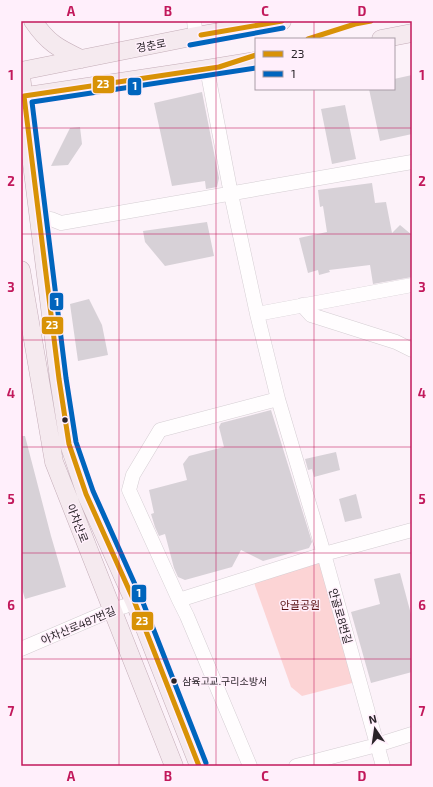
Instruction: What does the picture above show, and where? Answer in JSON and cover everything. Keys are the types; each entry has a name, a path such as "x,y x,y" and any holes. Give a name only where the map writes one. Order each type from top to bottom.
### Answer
{"main road":[{"path":"33,21 47,40 81,59"},
{"name":"경춘로","path":"21,71 81,59 195,29 282,21"},
{"path":"387,38 412,33"},
{"path":"22,96 207,70 255,61"},
{"name":"아차산로","path":"21,76 22,96 59,379 69,444 86,494 135,602 199,766"},
{"name":"아차산로","path":"21,270 54,462 174,766"}],"street":[{"name":"안골로8번길","path":"207,70 231,194 257,314 278,399 324,554 383,766"},
{"path":"39,220 51,219 61,223 412,162"},
{"path":"257,314 412,286"},
{"path":"302,305 311,315 396,342 412,350"},
{"path":"250,766 179,600 129,490 133,475 160,430 278,399"},
{"path":"179,600 324,554 412,530"},
{"name":"아차산로487번길","path":"21,649 112,610 135,602"},
{"path":"296,766 377,745 412,734"}],"green space":[{"name":"안골공원","path":"324,554 360,681 302,696 291,687 252,577"}],"building":[{"path":"412,75 412,134 380,141 369,90 395,90 395,79"},
{"path":"202,92 219,178 217,187 206,189 205,181 172,186 154,103"},
{"path":"345,105 356,159 332,164 321,109"},
{"path":"80,127 82,144 68,165 51,166 70,128"},
{"path":"372,183 375,203 386,202 392,233 400,225 412,235 412,277 373,284 370,265 329,270 330,272 319,275 318,270 308,273 299,238 327,232 323,206 320,207 318,190"},
{"path":"207,222 214,256 165,266 145,242 143,231"},
{"path":"89,299 102,325 108,355 78,361 70,304"},
{"path":"271,410 312,542 309,548 263,561 241,550 232,567 185,580 178,577 174,568 165,534 159,536 155,527 151,514 154,513 149,490 187,480 183,464 189,456 224,447 219,427 221,423"},
{"path":"21,436 25,436 66,587 25,599 21,585"},
{"path":"336,452 340,470 314,477 312,469 308,470 305,459"},
{"path":"356,494 362,518 345,522 339,499"},
{"path":"400,573 412,618 412,672 371,683 351,612 380,604 374,579"}],"transit line":[{"name":"23","path":"201,35 282,21"},
{"name":"23","path":"311,38 355,24 371,21"},
{"name":"1","path":"190,45 283,28"},
{"name":"23","path":"199,766 135,603 86,494 69,444 59,379 24,96 219,67 255,55"},
{"name":"1","path":"206,763 142,600 93,491 76,442 66,378 32,102 255,68"}],"place":[{"name":"삼육고교.구리소방서","path":"174,681"}]}
